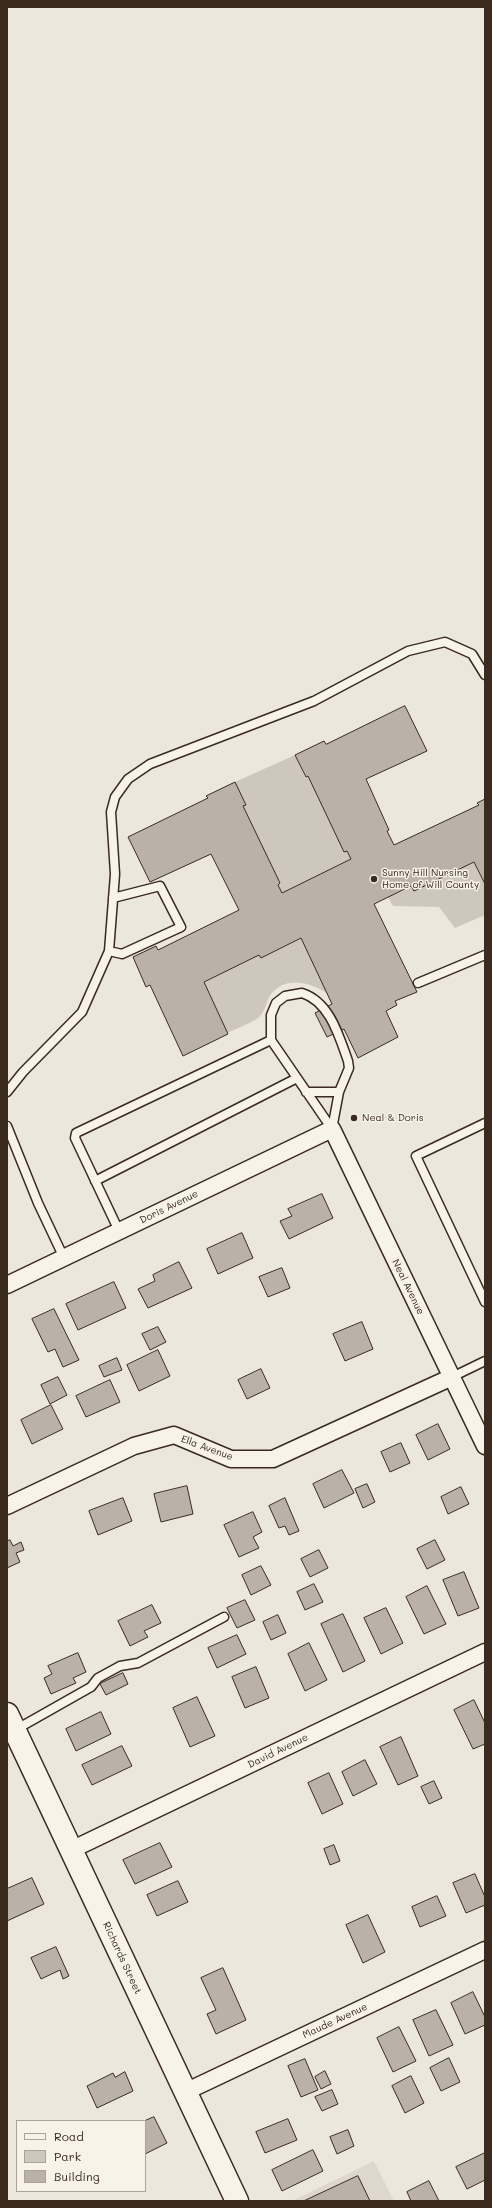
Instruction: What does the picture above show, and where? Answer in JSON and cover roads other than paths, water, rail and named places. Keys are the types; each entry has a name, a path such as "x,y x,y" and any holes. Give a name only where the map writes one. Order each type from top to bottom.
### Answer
{"street":[{"name":"Doris Avenue","path":"7,1285 332,1129"},
{"name":"Neal Avenue","path":"332,1129 485,1446"},
{"name":"Ella Avenue","path":"7,1506 134,1446 174,1435 231,1459 273,1459 452,1378"},
{"name":"David Avenue","path":"71,1850 485,1652"},
{"name":"Richards Street","path":"11,1722 237,2201"},
{"name":"Maude Avenue","path":"185,2092 485,1950"}],"lane":[{"path":"7,1092 23,1072 82,1012 109,951 115,874 111,812 115,797 128,779 150,764 314,701 408,651 445,642 472,654 485,675"},
{"path":"109,951 122,954 181,927 160,886 113,898"},
{"path":"418,983 485,955"},
{"path":"302,993 312,996 324,1007 329,1015 348,1061 349,1068 339,1092 332,1129 271,1040 271,1015 276,1003 285,996 302,993"},
{"path":"119,1231 75,1138 76,1133 271,1040"},
{"path":"96,1181 297,1078"},
{"path":"306,1092 339,1092"},
{"path":"485,1123 416,1156 485,1302"},
{"path":"7,1126 38,1203 64,1258"},
{"path":"452,1378 485,1361"},
{"path":"11,1722 91,1687 98,1678 120,1666 138,1663 224,1617"}],"place":[{"name":"Sunny Hill Nursing Home of Will County","path":"374,879"},
{"name":"Neal & Doris","path":"354,1118"}]}
